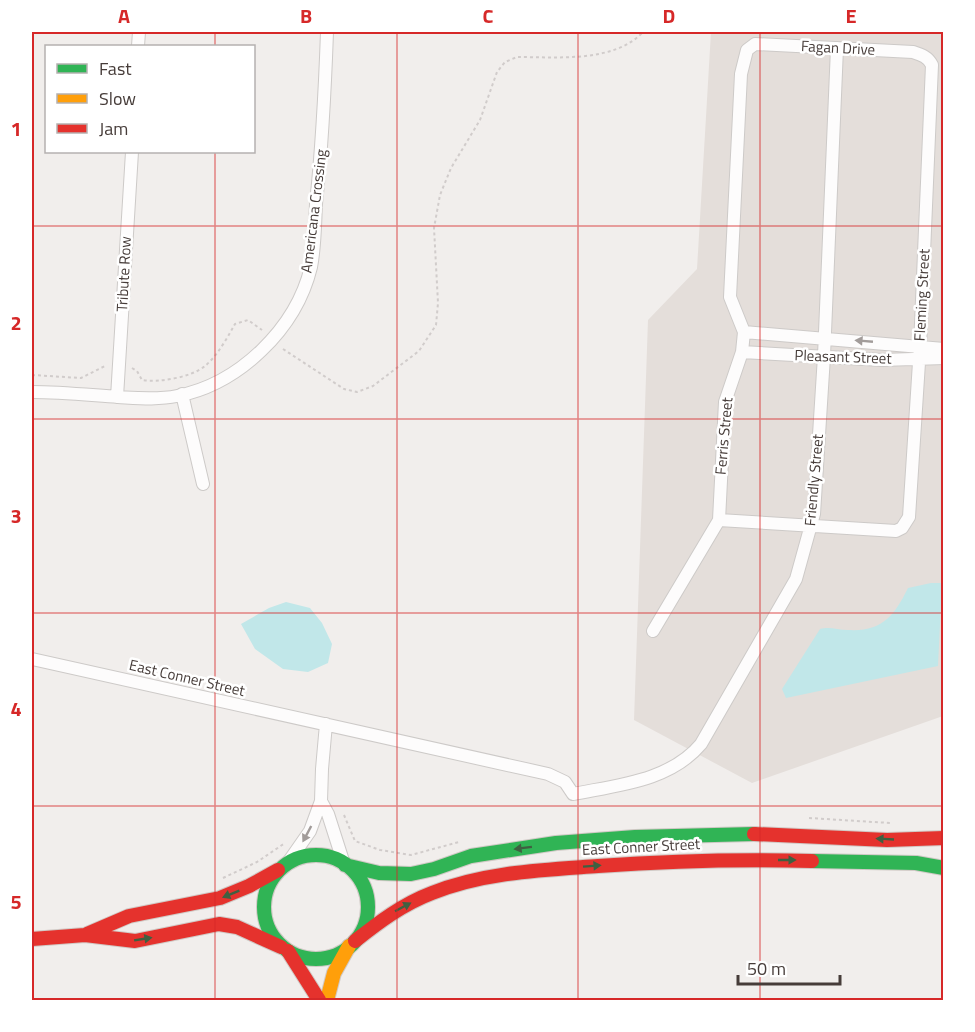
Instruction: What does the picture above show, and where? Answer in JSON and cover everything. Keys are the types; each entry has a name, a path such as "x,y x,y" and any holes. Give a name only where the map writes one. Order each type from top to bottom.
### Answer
{"main road":[{"name":"East Conner Street","path":"345,864 384,875 401,876 435,869 473,855 521,848 647,837 784,834 895,840 944,838"},
{"path":"85,935 129,916 220,898 249,886 285,865 310,856 334,858 345,864 362,883 367,901 366,919 334,973 327,1000"},
{"name":"East Conner Street","path":"352,944 394,912 442,889 499,876 562,868 659,862 774,860 896,864 924,862 944,868"},
{"path":"285,865 270,883 264,903 264,913 271,933 286,950 319,1000"},
{"path":"32,939 85,935 135,941 219,924 237,927 300,956 313,959 338,954 352,944"}],"street":[{"name":"Americana Crossing","path":"32,392 145,398 182,394 231,374 256,355 278,332 293,310 311,266 323,133 327,32"},
{"name":"Fagan Drive","path":"747,50 755,45 837,48 913,52 929,59"},
{"name":"Friendly Street","path":"573,794 661,774 693,753 701,744 796,579 814,514 824,356 837,48"},
{"name":"Ferris Street","path":"653,631 718,520 725,402 742,352 744,332 730,297 741,74 747,50"},
{"name":"Fleming Street","path":"811,525 896,531 907,524 911,510 932,65 929,59"},
{"name":"Tribute Row","path":"117,397 132,153"},
{"name":"Pleasant Street","path":"744,332 824,338 919,352 944,358"},
{"name":"Pleasant Street","path":"742,352 882,360 944,349"},
{"path":"182,394 203,484"},
{"path":"718,520 811,525"},
{"name":"East Conner Street","path":"32,659 548,774 565,782 573,794"},
{"path":"285,865 310,831 321,801 326,724"},
{"path":"321,801 331,822 345,864"}],"path":[{"path":"283,349 344,389 357,392 373,386 419,351 436,325 438,303 434,228 440,195 451,168 480,120 497,72 506,62 516,57 594,56 635,41 644,32"},
{"path":"132,368 137,371 142,380 179,377 204,367 223,345 235,324 248,320 262,330"},
{"path":"32,375 81,378 105,366"},
{"path":"225,884 223,877 257,862 290,837"}],"shaded area":[{"path":"711,32 943,32 943,716 752,783 634,720 648,320 697,269"}],"water":[{"path":"942,583 938,666 786,698 782,689 820,629 860,630 878,625 898,607 908,588"},
{"path":"286,602 310,608 322,623 332,644 328,663 308,672 283,669 255,649 241,624 269,608"}],"traffic: fast":[{"path":"345,865 379,873 411,874 434,869 471,856 556,843 635,837 754,834"},
{"path":"316,855 336,859 345,864 359,878 364,887 368,907 364,927 359,936 345,950 336,955 316,959 296,955 287,950 273,936 268,927 264,907 268,887 273,878 287,864 296,859 316,855"},
{"path":"812,861 916,863 944,868"}],"traffic: slow":[{"path":"327,1000 334,973 349,946"}],"traffic: jam":[{"path":"754,834 887,840 944,838"},
{"path":"355,941 392,914 421,897 472,880 493,876 556,869 651,863 731,860 812,861"},
{"path":"87,934 129,916 220,898 249,886 278,870"},
{"path":"32,939 85,935 135,941 219,924 237,927 281,947"},
{"path":"288,951 319,1000"}]}
